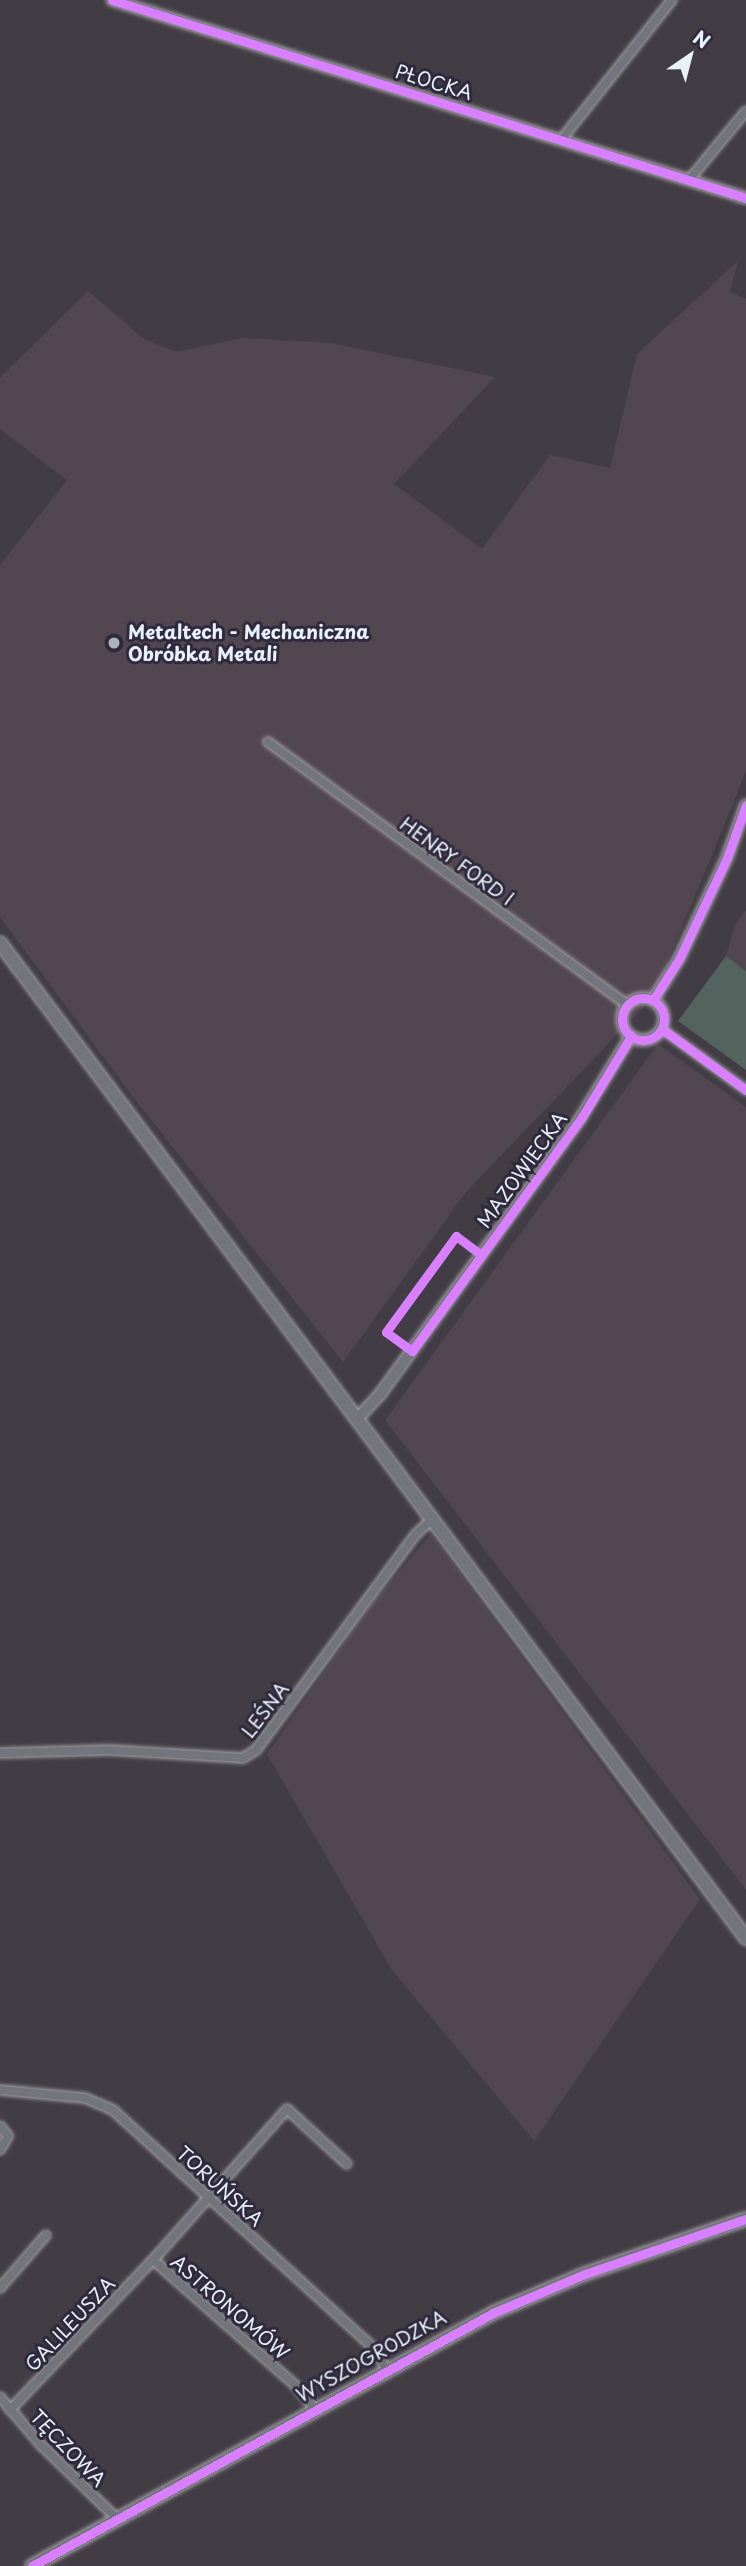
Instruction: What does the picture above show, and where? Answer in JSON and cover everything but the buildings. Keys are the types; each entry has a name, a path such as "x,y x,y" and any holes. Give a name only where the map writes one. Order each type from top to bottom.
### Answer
{"main road":[{"path":"0,943 746,1938"},
{"name":"WYSZOGRODZKA","path":"32,2566 386,2370 539,2292 746,2219"}],"street":[{"name":"PŁOCKA","path":"112,0 746,198"},
{"path":"561,140 672,0"},
{"path":"689,180 746,111"},
{"name":"HENRY FORD I","path":"268,742 627,1005"},
{"path":"653,1000 685,947 746,805"},
{"path":"637,999 653,1000 664,1013 662,1029 645,1040 631,1036 623,1026 627,1005 637,999"},
{"path":"662,1029 746,1090"},
{"name":"MAZOWIECKA","path":"357,1419 395,1375 580,1119 631,1036"},
{"name":"LEŚNA","path":"0,1754 110,1750 243,1758 256,1750 415,1535 432,1519"},
{"name":"TORUŃSKA","path":"0,2090 100,2102 209,2197 374,2349 386,2370"},
{"path":"209,2197 287,2109 347,2164"},
{"path":"0,2126 8,2136 0,2150"},
{"name":"ASTRONOMÓW","path":"209,2197 153,2260 295,2385 315,2409"},
{"path":"0,2288 46,2235"},
{"name":"GALILEUSZA","path":"10,2410 153,2260"},
{"name":"TĘCZOWA","path":"0,2397 116,2518"}],"shaded area":[{"path":"738,261 730,292 746,299 746,770 653,997 466,1192 343,1362 133,1097 0,917 0,565 67,480 0,429 0,378 88,291 144,339 176,352 243,338 331,343 495,377 394,484 482,549 550,455 610,468 637,354"},
{"path":"746,910 746,971 726,956 735,925"},
{"path":"726,956 746,971 746,1070 678,1021"},
{"path":"658,1044 746,1107 746,1890 385,1420"},
{"path":"431,1534 700,1899 534,2141 392,1970 267,1754 371,1605"}],"transit line":[{"path":"112,0 746,198"},
{"path":"653,1000 679,959 727,858 746,805"},
{"path":"643,998 658,1004 664,1019 658,1034 643,1040 628,1034 622,1019 628,1004 643,998"},
{"path":"662,1029 746,1090"},
{"path":"412,1351 582,1117 631,1036"},
{"path":"412,1351 386,1332 456,1236 481,1255"},
{"path":"32,2566 493,2313 585,2274 746,2219"}],"place":[{"name":"Metaltech - Mechaniczna Obróbka Metali","path":"114,643"}]}
